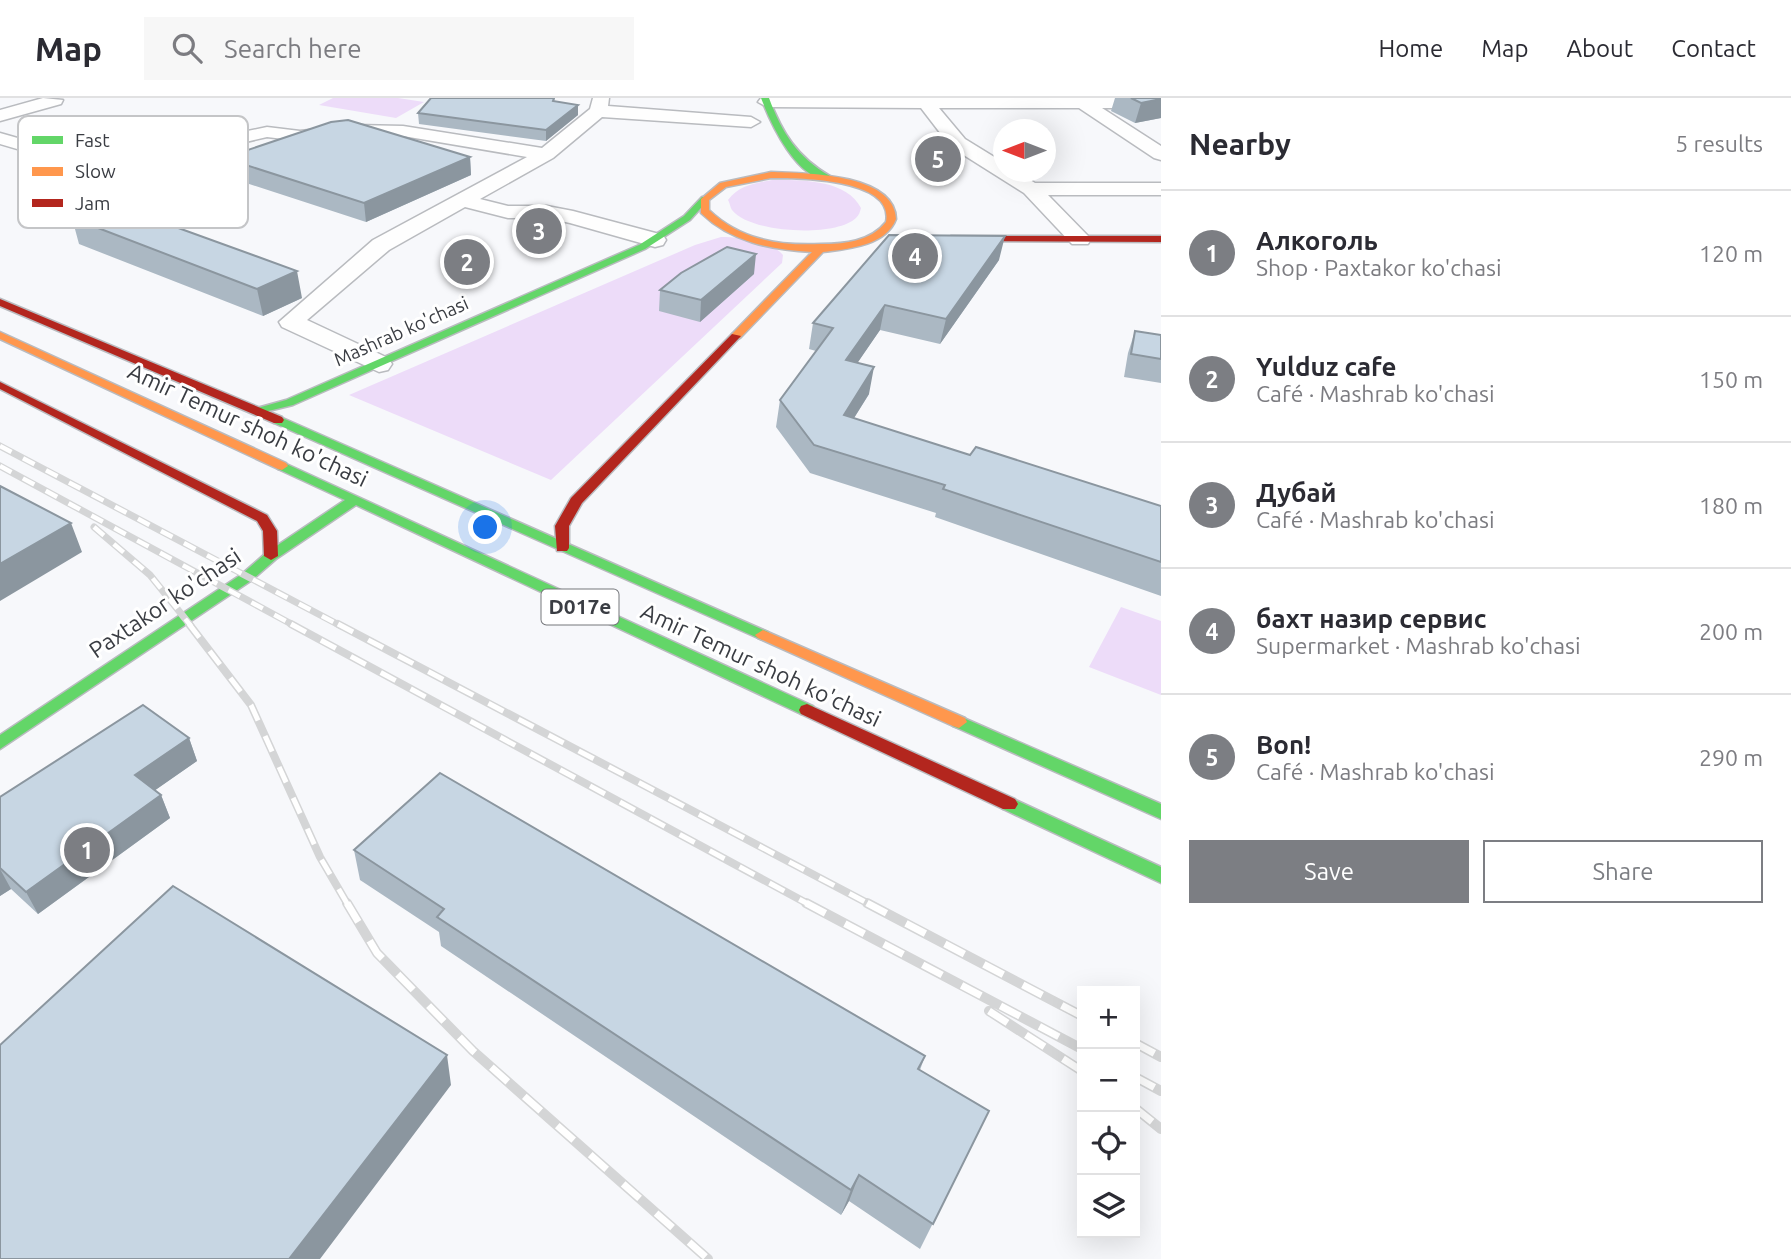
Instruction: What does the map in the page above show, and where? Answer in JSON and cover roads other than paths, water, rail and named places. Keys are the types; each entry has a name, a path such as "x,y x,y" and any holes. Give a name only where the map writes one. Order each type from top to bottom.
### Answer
{"main road":[{"name":"Mashrab ko'chasi","path":"766,100 785,147 800,164 829,179 872,192 898,214 886,230 872,238"},
{"path":"747,102 755,141"},
{"name":"Mashrab ko'chasi","path":"256,410 289,403 655,240 687,218 705,199 750,165"},
{"name":"Mashrab ko'chasi","path":"723,185 745,178 771,175 829,179"},
{"path":"705,199 704,211 712,222 731,233 779,245 822,247 872,238 899,238"},
{"path":"937,234 992,240 1161,239"},
{"path":"562,548 562,526 576,501 822,247"},
{"name":"Amir Temur shoh ko'chasi","path":"0,302 256,410 1161,812"},
{"name":"Amir Temur shoh ko'chasi","path":"0,335 1161,875"},
{"path":"0,385 262,518 271,531 271,556"},
{"path":"0,401 194,502"},
{"name":"Paxtakor ko'chasi","path":"0,743 247,578 271,556 355,500"},
{"path":"255,540 271,556"}],"street":[{"path":"0,116 55,100"},
{"path":"766,100 1161,103"},
{"path":"1080,101 1161,154"},
{"path":"926,103 958,143 1031,189 1080,239"},
{"path":"379,364 290,322 381,245 546,154 600,104 751,122"},
{"path":"248,136 267,132 300,136 355,130 403,131 546,154"},
{"path":"0,138 18,143"},
{"path":"1031,189 1161,189"},
{"path":"464,201 508,212 547,212 655,240"}],"railway":[{"path":"0,446 341,626"},
{"path":"0,466 295,626"},
{"path":"94,527 150,575 191,626"},
{"path":"189,624 251,705 320,857 348,905"},
{"path":"291,624 810,905"},
{"path":"338,624 871,905"},
{"path":"347,903 377,953 473,1051 708,1259"},
{"path":"806,903 1077,1046"},
{"path":"867,903 1077,1013"},
{"path":"989,1011 1077,1068"},
{"path":"1140,1046 1161,1057"},
{"path":"1140,1080 1161,1091"},
{"path":"1140,1112 1161,1129"}],"place":[{"name":"Bon!","path":"938,159"},
{"name":"Дубай","path":"539,231"},
{"name":"бахт назир сервис","path":"915,256"},
{"name":"Yulduz cafe","path":"467,262"},
{"name":"Алкоголь","path":"87,850"}]}
